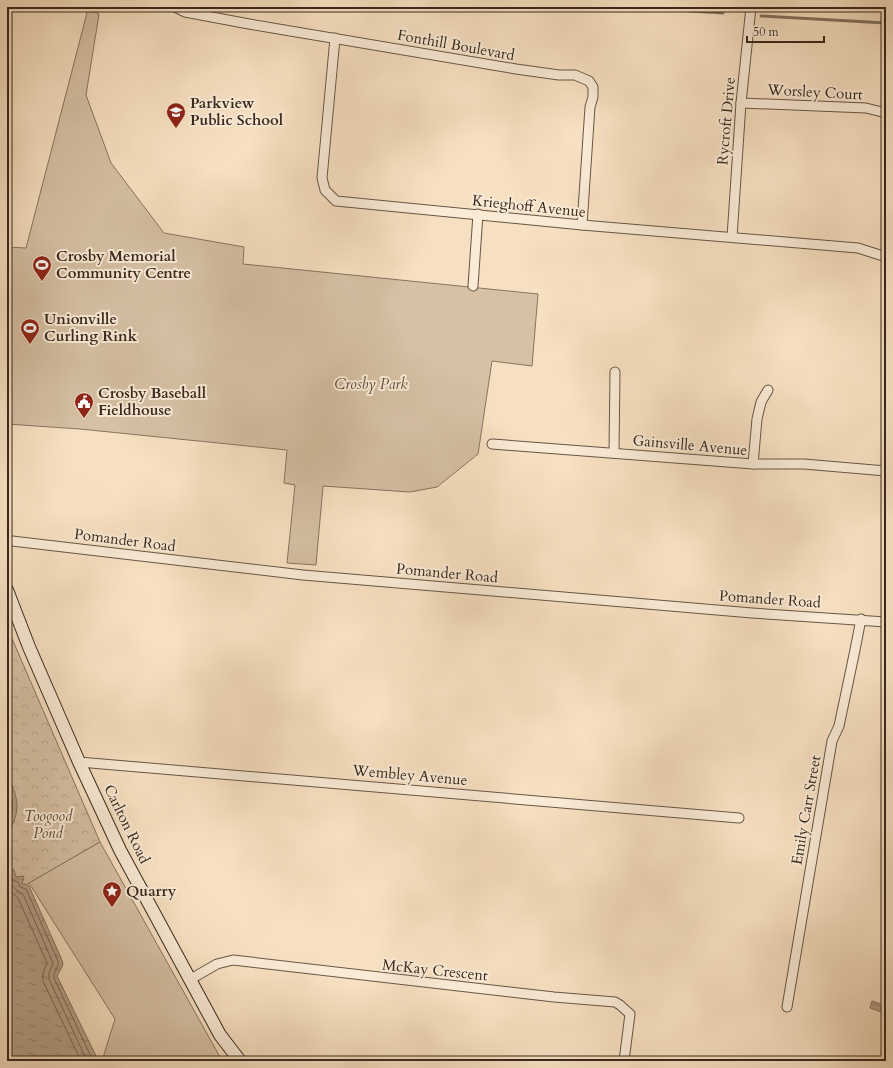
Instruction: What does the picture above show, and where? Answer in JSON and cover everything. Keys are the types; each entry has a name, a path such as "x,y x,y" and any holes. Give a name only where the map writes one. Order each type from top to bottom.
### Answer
{"main road":[{"name":"Carlton Road","path":"7,590 29,647 79,762 120,850 220,1035 240,1061"}],"street":[{"name":"Fonthill Boulevard","path":"175,7 185,12 214,18 516,69 559,75 575,75 589,81 593,87 593,97 590,108 582,225"},
{"name":"Rycroft Drive","path":"732,237 741,103 751,7"},
{"name":"Krieghoff Avenue","path":"335,38 322,178 325,190 336,201 582,225 858,248 886,257"},
{"name":"Worsley Court","path":"741,103 866,108 886,113"},
{"path":"473,286 478,214"},
{"path":"614,453 615,372"},
{"path":"753,464 757,419 761,402 768,390"},
{"name":"Gainsville Avenue","path":"492,444 753,464 811,464 886,471"},
{"name":"Pomander Road","path":"7,543 12,541 303,574 752,613 861,619 886,622"},
{"name":"Emily Carr Street","path":"787,1007 832,741 838,726 861,619"},
{"name":"Wembley Avenue","path":"79,762 740,818"},
{"name":"McKay Crescent","path":"191,979 217,964 233,960 539,996 615,1002 630,1014 624,1061"}],"green space":[{"name":"Crosby Park","path":"88,9 99,14 86,95 111,163 164,233 244,247 243,264 538,294 532,366 492,361 478,454 437,487 410,492 323,486 316,565 287,563 295,485 284,483 287,450 80,429 7,424 7,247 26,248"},
{"name":"Toogood Pond","path":"7,627 100,842 7,896"},
{"path":"100,842 220,1057 224,1061 102,1061 115,1019 29,883"}],"water":[{"name":"Toogood Pond","path":"7,777 15,793 17,810 12,825 7,832"},
{"name":"Toogood Pond","path":"7,867 14,870 16,877 23,876 24,878 22,884 29,886 62,960 63,965 57,976 97,1058 96,1061 7,1061"},
{"path":"872,1001 886,1006 884,1013 870,1008"}],"waterway":[{"path":"652,7 723,13"},
{"path":"761,16 886,23"}],"place":[{"name":"Parkview Public School","path":"176,129"},
{"name":"Crosby Memorial Community Centre","path":"42,282"},
{"name":"Unionville Curling Rink","path":"30,345"},
{"name":"Crosby Baseball Fieldhouse","path":"84,419"},
{"name":"Quarry","path":"112,908"}]}
